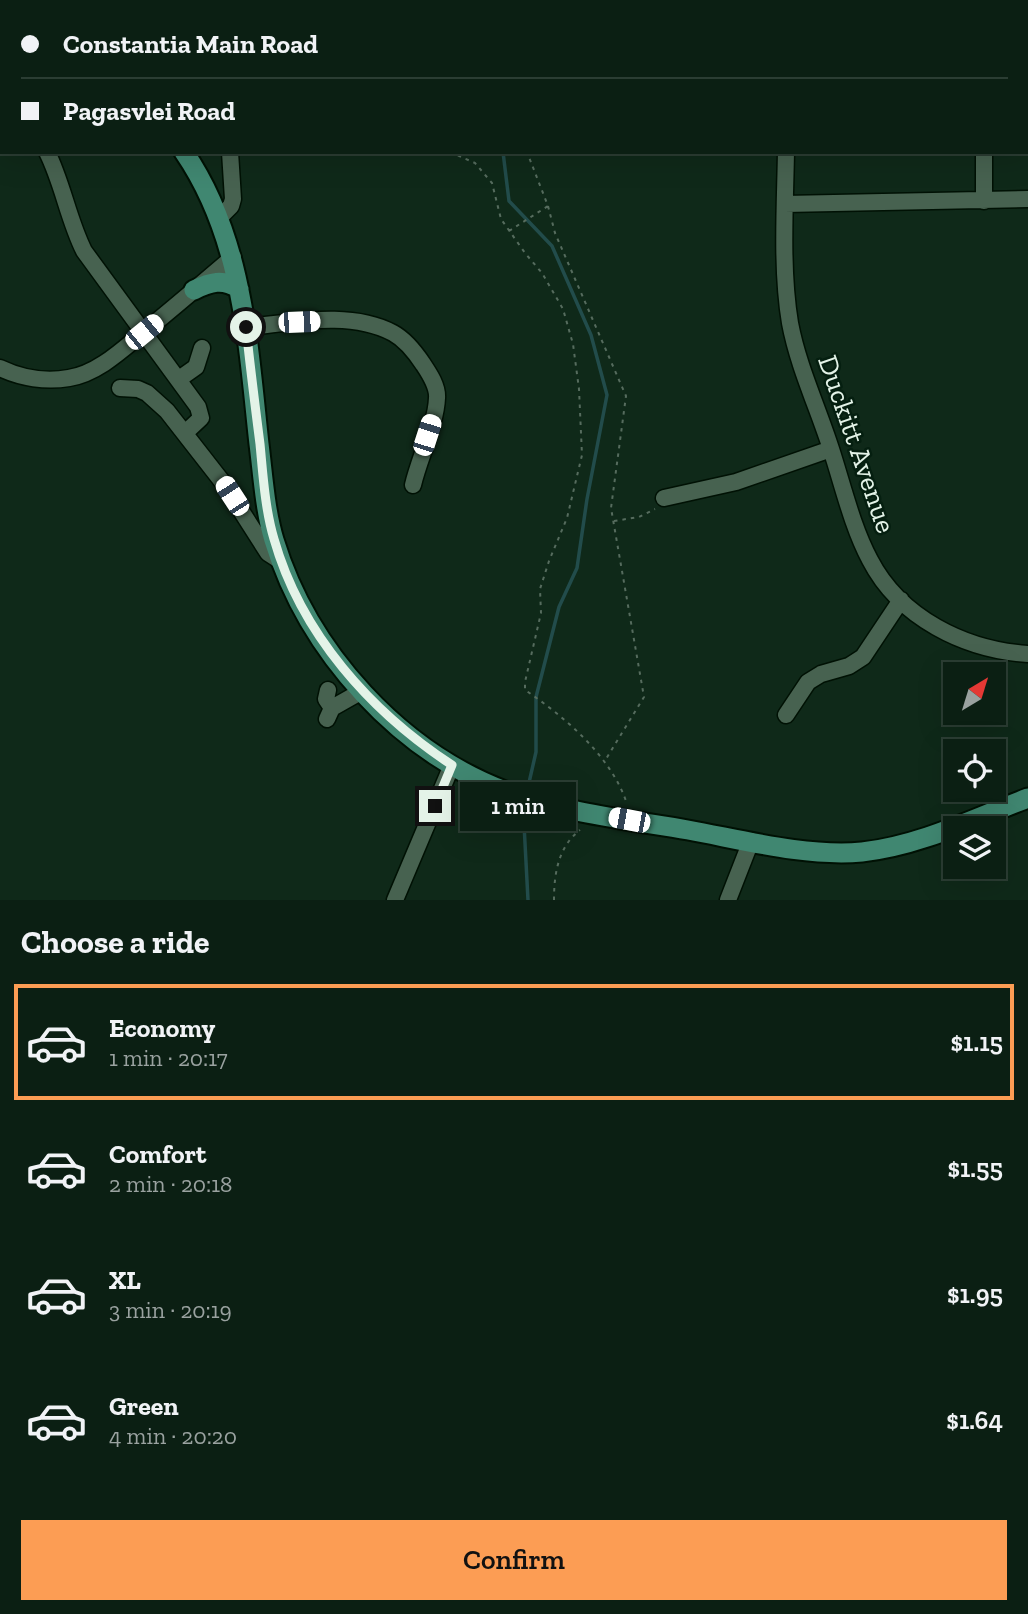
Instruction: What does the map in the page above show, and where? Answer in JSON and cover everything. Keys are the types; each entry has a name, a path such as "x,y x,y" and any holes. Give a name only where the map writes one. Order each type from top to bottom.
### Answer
{"main road":[{"path":"185,154 220,217 233,257 246,327 264,486 273,538 291,585 313,626 362,691 420,744 486,783 531,799 629,820 751,841 844,853 884,848 936,833 1028,798"},
{"path":"194,290 219,282 229,283 239,289"}],"street":[{"path":"48,154 81,244 106,283 179,379 200,414 198,422 185,433"},
{"path":"220,217 231,206 233,199 230,154"},
{"name":"Duckitt Avenue","path":"786,154 786,273 790,322 862,542 885,583 901,600 945,633 984,647 1028,654"},
{"path":"984,154 984,201"},
{"path":"785,204 1028,199"},
{"path":"0,368 32,378 70,378 87,372 112,358 233,257"},
{"path":"246,327 354,322 381,328 403,340 425,366 437,391 435,412 413,485"},
{"path":"179,379 196,367 202,348"},
{"path":"120,387 147,393 167,411 224,484 268,553 282,562"},
{"path":"664,498 736,482 831,449"},
{"path":"786,715 808,682 821,674 849,666 863,657 901,600"},
{"path":"328,690 326,699 329,714 362,691"},
{"path":"395,900 452,765"},
{"path":"728,900 751,841"}],"path":[{"path":"455,154 475,163 492,184 501,219 542,273 563,309 573,344 579,389 582,456 567,518 540,589 541,613 525,690 539,698 605,760 622,788 630,812"},
{"path":"528,154 548,206 555,233 626,396 611,508 644,697 605,760"},
{"path":"509,231 548,206"},
{"path":"613,521 647,514 660,505 664,498"},
{"path":"554,900 554,880 559,860 565,846 580,830"}],"waterway":[{"path":"503,154 509,201 552,246 591,335 607,395 577,568 559,607 536,697 536,752 528,787"},
{"path":"524,824 528,900"}],"route":[{"path":"246,327 264,486 273,538 291,585 313,626 369,699 420,744 452,765 435,806"}]}
